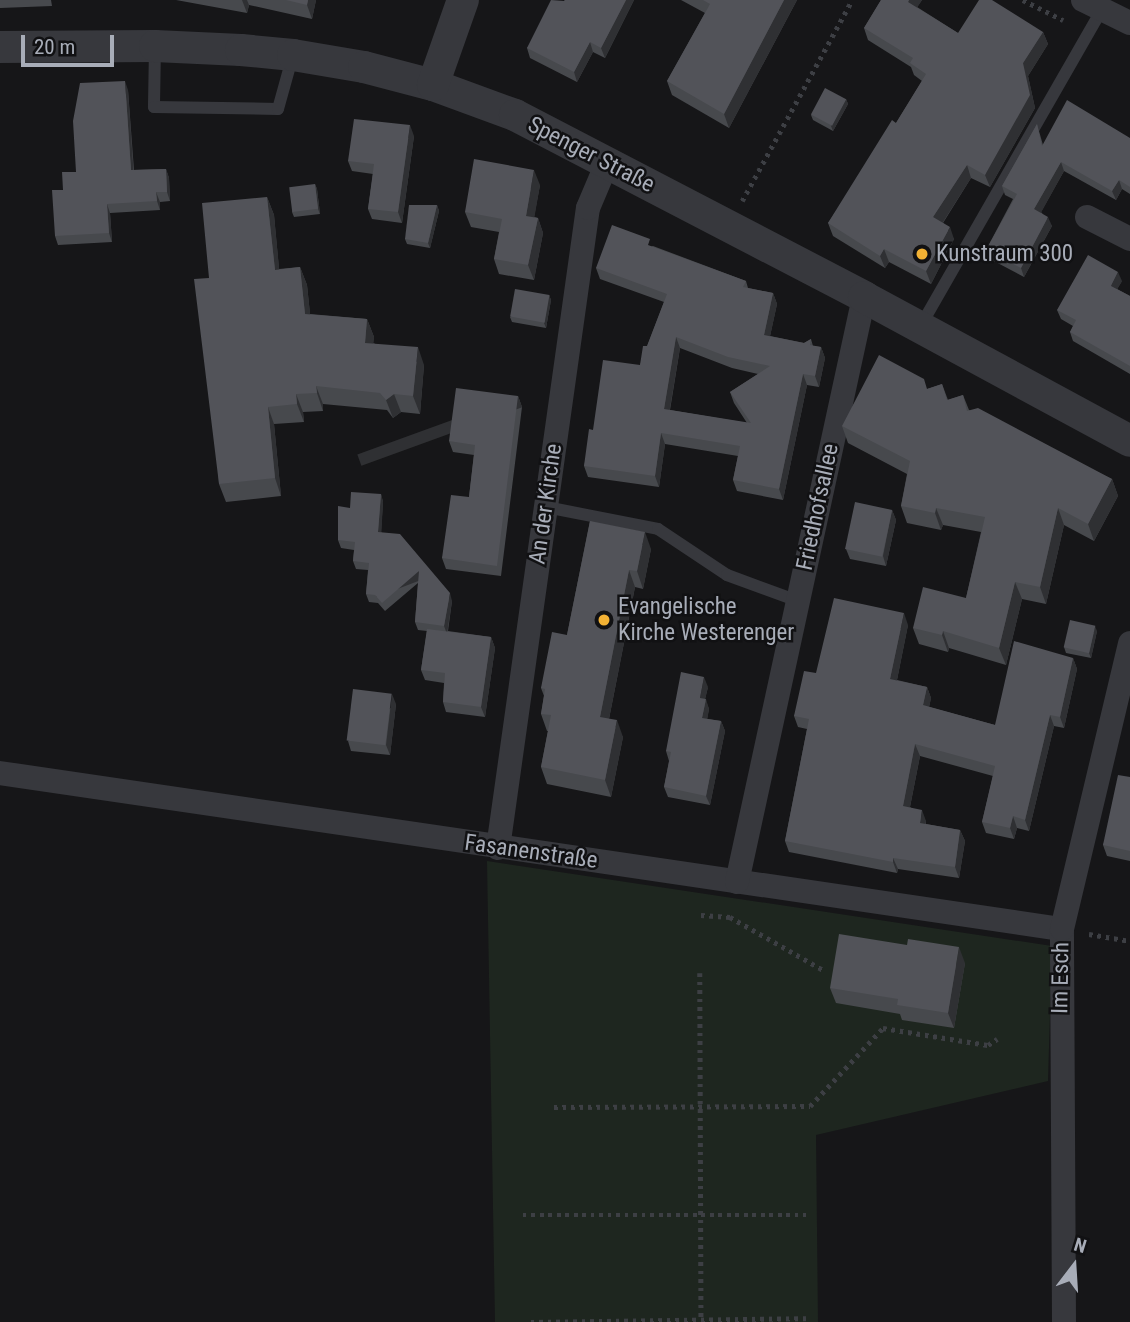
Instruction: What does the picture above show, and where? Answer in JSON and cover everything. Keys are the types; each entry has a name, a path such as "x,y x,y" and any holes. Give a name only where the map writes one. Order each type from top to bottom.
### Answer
{"street":[{"path":"433,85 463,0"},
{"path":"1093,5 1130,23"},
{"name":"Spenger Straße","path":"0,47 155,46 293,55 364,67 433,85 515,115 864,297 1130,441"},
{"name":"An der Kirche","path":"498,848 588,208 607,163"},
{"path":"1087,217 1130,239"},
{"name":"Friedhofsallee","path":"737,882 864,297"},
{"name":"Im Esch","path":"1064,1322 1062,929 1130,643"},
{"name":"Fasanenstraße","path":"0,773 1062,929"}],"lane":[{"path":"920,327 1093,5"},
{"path":"155,46 154,107 278,109 293,55"},
{"path":"546,507 659,529 727,575 798,601"}],"path":[{"path":"728,226 852,0"},
{"path":"701,915 730,917 825,971"},
{"path":"1062,929 1130,941"},
{"path":"700,973 701,1321"},
{"path":"554,1107 810,1107 883,1028 988,1045 997,1039"},
{"path":"523,1215 806,1214"},
{"path":"531,1322 806,1318"}],"shaded area":[{"path":"487,861 1052,946 1048,1081 816,1135 818,1322 495,1322"}],"building":[{"path":"286,0 308,0 307,5"},
{"path":"551,0 626,0 601,48 590,42 574,72 527,48"},
{"path":"703,0 784,0 724,114 667,81 710,4"},
{"path":"881,0 909,0 908,2 958,33 979,0 992,0 1043,32 1023,63 1030,95 985,175 967,165 933,217 950,227 926,271 884,249 880,256 828,223 892,120 896,123 926,74 910,63 913,58 864,28"},
{"path":"125,81 131,170 166,169 167,192 156,192 157,201 107,204 109,233 55,236 52,190 63,190 62,172 76,172 73,121 80,83"},
{"path":"825,88 846,99 832,126 811,114"},
{"path":"1067,100 1130,138 1130,187 1119,180 1112,191 1061,162 1034,209 1048,217 1021,268 986,250 1017,194 1002,186 1037,124 1042,146"},
{"path":"354,119 410,125 398,212 368,209 374,164 348,161"},
{"path":"474,159 534,170 526,216 538,218 528,265 494,259 502,219 465,212"},
{"path":"315,184 318,209 292,212 289,187"},
{"path":"267,197 275,270 300,267 305,314 367,319 365,343 418,347 413,396 394,394 386,400 380,393 316,386 317,393 296,394 297,404 268,407 275,478 219,484 194,279 209,278 202,203"},
{"path":"409,205 437,205 428,243 405,239"},
{"path":"612,225 650,239 648,245 746,281 743,287 773,293 764,335 804,343 811,339 810,345 821,347 815,376 803,374 779,489 733,480 740,446 661,433 655,476 584,466 589,429 593,430 603,360 640,365 643,346 647,346 667,294 596,268","holes":["676,337 728,357 770,366 730,392 751,423 664,409"]},
{"path":"1088,255 1118,272 1111,286 1130,296 1130,366 1070,332 1076,320 1057,310"},
{"path":"515,289 549,295 545,323 510,317"},
{"path":"879,355 924,379 927,389 942,384 947,400 963,395 967,411 978,408 1112,479 1088,524 1058,508 1040,587 1015,582 999,648 943,631 942,635 913,628 923,587 966,598 985,517 936,508 935,513 901,506 910,461 842,426"},
{"path":"456,388 518,396 497,566 442,558 451,495 469,497 475,445 449,441"},
{"path":"351,492 381,494 378,532 400,534 450,593 444,626 415,622 419,571 382,603 375,595 366,594 369,563 353,561 355,542 338,540 338,506 350,508"},
{"path":"855,502 892,510 882,557 845,549"},
{"path":"590,521 645,532 637,571 629,570 600,717 617,720 605,780 541,767 551,715 541,714 545,689 541,688 552,632 567,635"},
{"path":"834,598 904,613 890,679 927,687 923,705 995,725 1014,641 1073,658 1060,717 1050,715 1025,820 1013,816 1010,828 982,822 995,766 915,744 903,806 922,810 920,823 960,830 955,867 893,858 893,862 785,841 809,719 794,716 804,671 816,673"},
{"path":"1070,620 1095,626 1089,653 1064,647"},
{"path":"427,629 491,637 481,707 443,702 445,673 421,670"},
{"path":"681,672 704,677 700,698 706,699 702,718 721,721 706,796 664,787 671,752 666,751"},
{"path":"353,689 392,694 385,745 347,741"},
{"path":"1118,775 1130,777 1130,851 1103,845"},
{"path":"839,934 907,945 908,939 959,947 948,1013 897,1005 898,999 830,988"}],"place":[{"name":"Kunstraum 300","path":"922,254"},
{"name":"Evangelische Kirche Westerenger","path":"604,620"}]}
